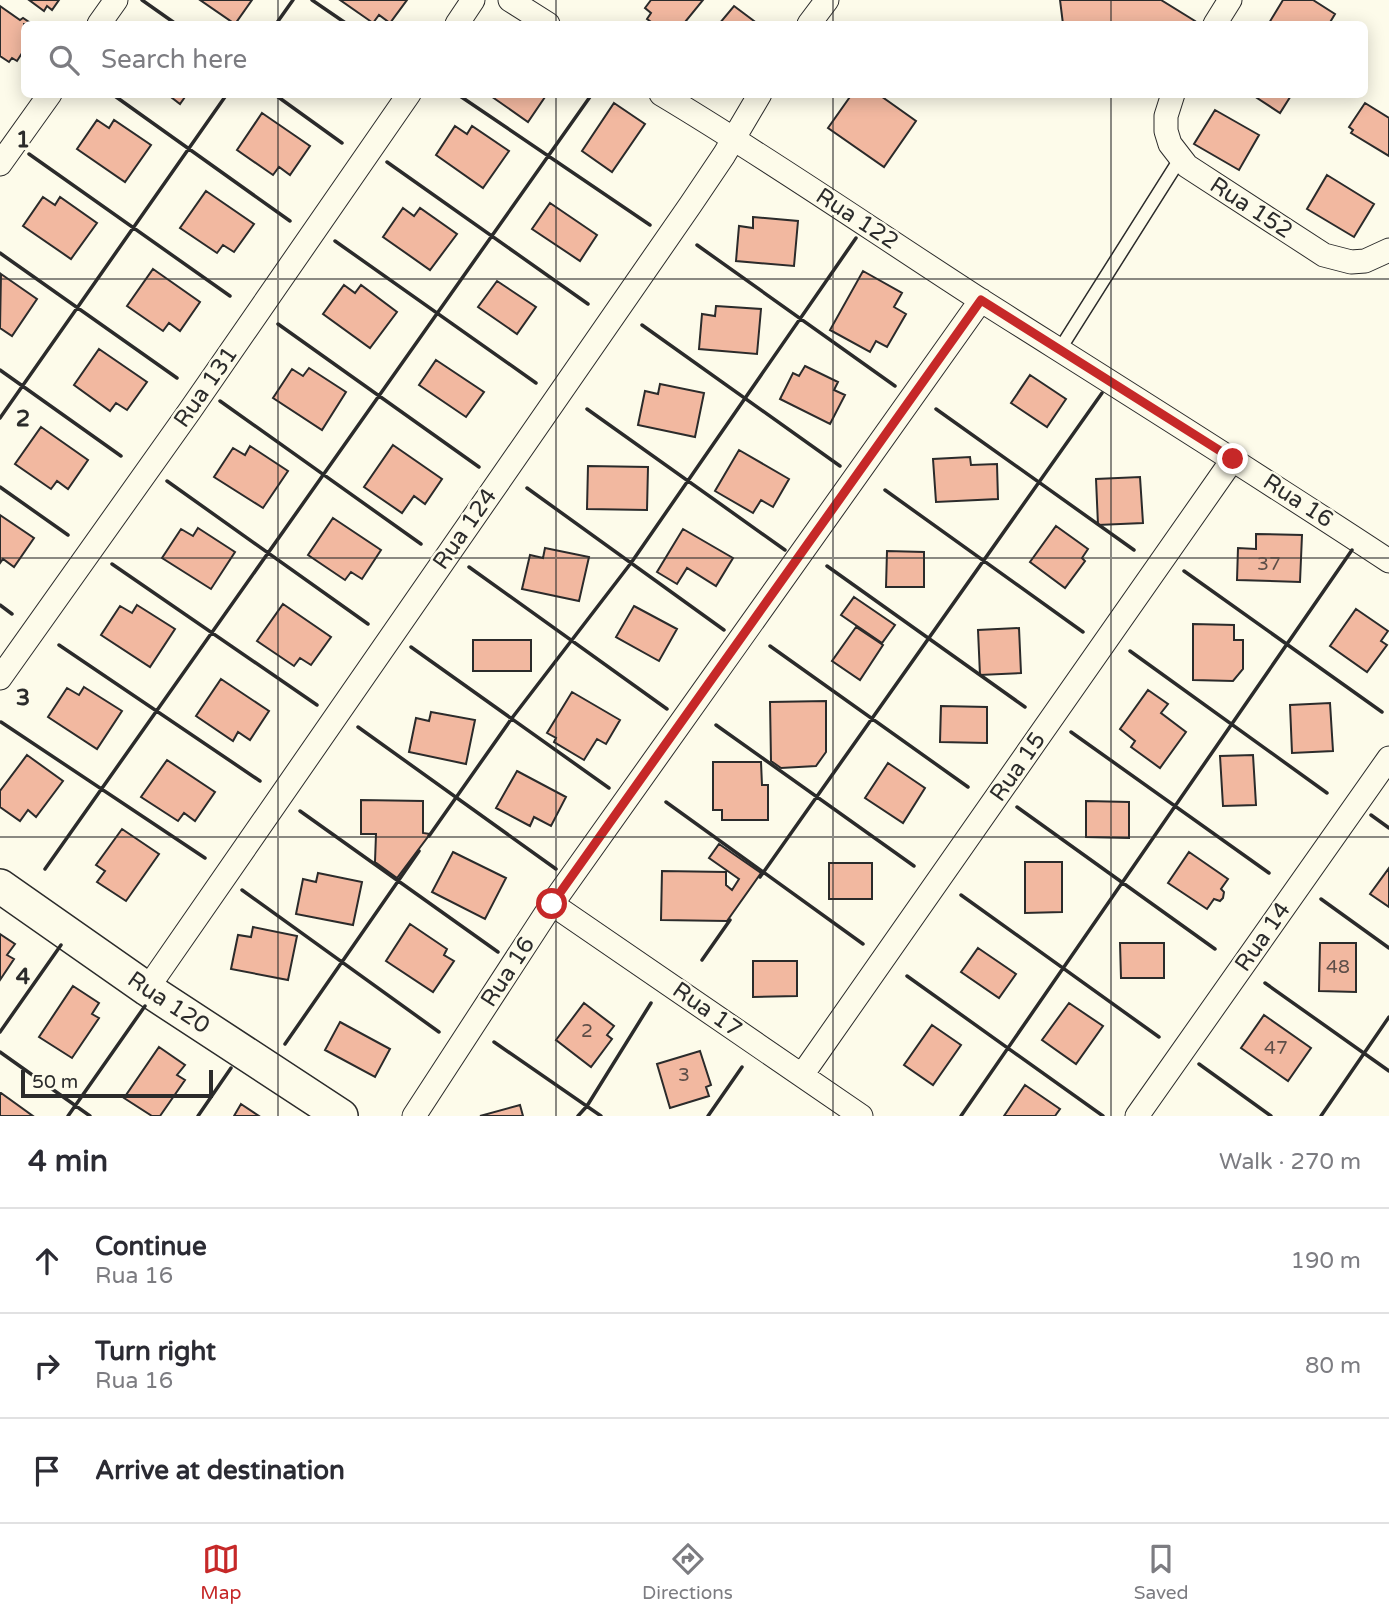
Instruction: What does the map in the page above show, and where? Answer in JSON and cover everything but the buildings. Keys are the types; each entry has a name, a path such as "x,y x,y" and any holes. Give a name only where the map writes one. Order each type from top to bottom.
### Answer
{"street":[{"path":"101,21 116,0"},
{"path":"459,21 473,0"},
{"path":"510,0 543,21"},
{"path":"811,21 827,0"},
{"path":"1217,21 1230,0"},
{"path":"0,164 47,98"},
{"name":"Rua 131","path":"0,678 197,401 406,98"},
{"path":"668,98 734,138"},
{"name":"Rua 124","path":"147,989 691,204 758,98"},
{"path":"1172,98 1166,116 1166,131 1170,144 1180,159"},
{"name":"Rua 122","path":"734,138 981,300"},
{"name":"Rua 152","path":"1180,159 1324,255 1350,262 1365,261 1389,250"},
{"name":"Rua 16","path":"414,1116 552,904 981,300 1389,561"},
{"name":"Rua 15","path":"802,1075 1233,459"},
{"name":"Rua 14","path":"1137,1116 1389,758"},
{"name":"Rua 120","path":"0,886 147,989 341,1116"},
{"name":"Rua 17","path":"552,904 861,1116"}],"lane":[{"path":"1060,349 1180,159"}],"wall":[{"path":"142,0 172,21"},
{"path":"278,21 293,0"},
{"path":"312,0 343,21"},
{"path":"118,98 290,221"},
{"path":"0,418 224,98"},
{"path":"280,98 342,143"},
{"path":"463,98 650,225"},
{"path":"45,869 589,98"},
{"path":"29,154 230,296"},
{"path":"387,162 588,304"},
{"path":"429,836 512,718 631,563 856,238"},
{"path":"335,241 536,383"},
{"path":"697,245 895,386"},
{"path":"0,253 177,378"},
{"path":"278,324 479,467"},
{"path":"642,325 840,466"},
{"path":"0,370 121,456"},
{"path":"760,877 1102,393"},
{"path":"220,401 421,544"},
{"path":"587,409 785,550"},
{"path":"936,409 1134,550"},
{"path":"167,481 368,624"},
{"path":"0,487 68,535"},
{"path":"527,488 724,630"},
{"path":"885,490 1083,632"},
{"path":"961,1116 1352,550"},
{"path":"112,564 317,705"},
{"path":"827,566 1025,707"},
{"path":"469,567 667,709"},
{"path":"1184,571 1382,712"},
{"path":"0,605 12,614"},
{"path":"59,645 260,781"},
{"path":"770,646 968,787"},
{"path":"411,647 609,788"},
{"path":"1130,651 1327,793"},
{"path":"1,722 205,858"},
{"path":"716,725 914,866"},
{"path":"358,727 556,869"},
{"path":"1071,732 1269,873"},
{"path":"666,802 863,944"},
{"path":"1017,807 1215,949"},
{"path":"300,811 498,952"},
{"path":"1371,815 1389,828"},
{"path":"285,1044 419,851"},
{"path":"242,890 439,1032"},
{"path":"961,895 1159,1037"},
{"path":"1321,899 1389,948"},
{"path":"702,960 730,920"},
{"path":"0,1032 61,945"},
{"path":"907,976 1103,1116"},
{"path":"1265,983 1389,1071"},
{"path":"578,1116 587,1106 651,1003"},
{"path":"68,1116 145,1006"},
{"path":"1321,1116 1389,1017"},
{"path":"494,1042 601,1116"},
{"path":"0,1052 90,1116"},
{"path":"1199,1064 1271,1116"},
{"path":"708,1116 742,1067"},
{"path":"198,1116 231,1068"}],"route":[{"path":"552,904 981,300 1233,459"}]}
